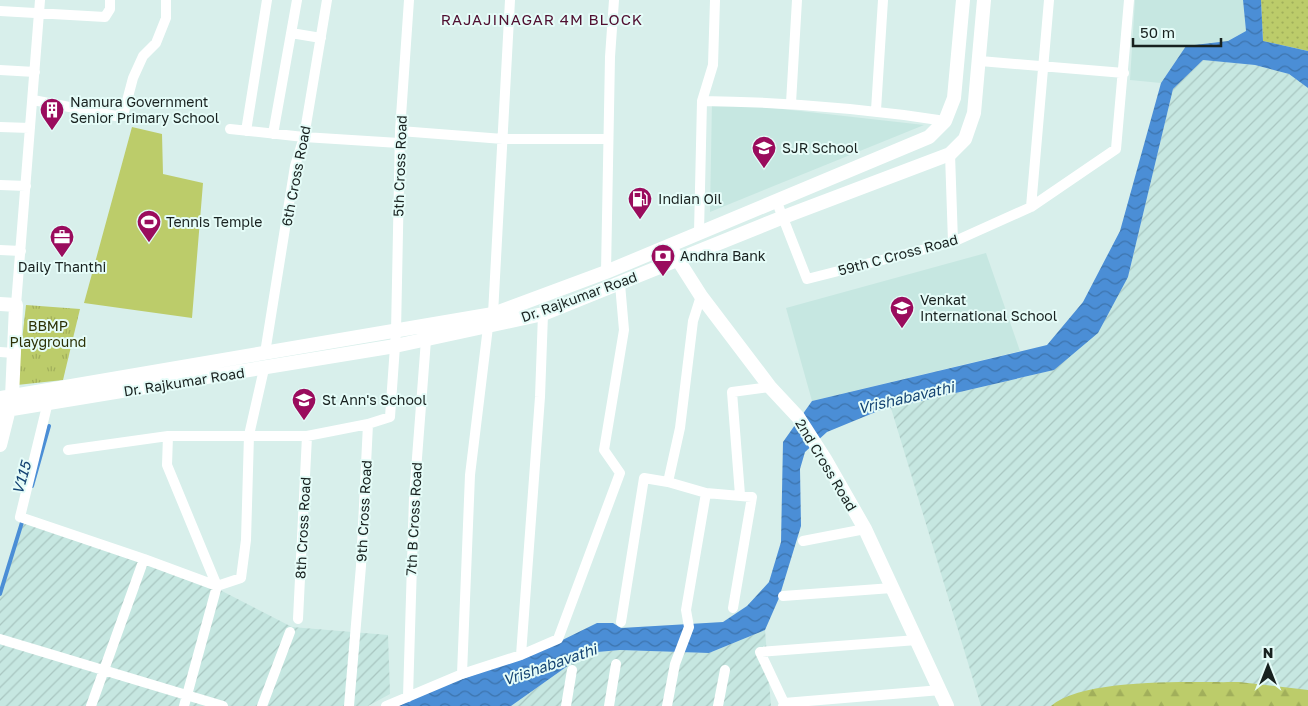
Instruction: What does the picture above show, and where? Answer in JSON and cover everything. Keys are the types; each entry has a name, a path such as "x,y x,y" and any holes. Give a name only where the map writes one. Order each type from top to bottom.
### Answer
{"main road":[{"name":"Dr. Rajkumar Road","path":"5,404 265,353 493,314 606,272 669,244 929,137 945,121 954,98 963,0"},
{"name":"Dr. Rajkumar Road","path":"5,404 48,402 264,369 396,346 543,314 620,284 676,259 950,154 966,139 974,113 984,0"},
{"name":"2nd Cross Road","path":"669,244 676,259 701,296 770,387 798,417 825,459 865,529 947,706"},
{"path":"0,304 16,305 7,352 5,404 0,445"}],"street":[{"path":"16,305 40,0"},
{"path":"0,11 105,17 110,9 110,0"},
{"path":"33,100 116,116 124,112 133,78 143,56 156,43 166,18 166,0"},
{"path":"246,131 267,0"},
{"path":"274,134 297,0"},
{"name":"6th Cross Road","path":"265,353 295,166 304,137 327,0"},
{"name":"5th Cross Road","path":"396,332 400,131 409,0"},
{"path":"462,674 470,475 488,327 493,314 510,0"},
{"path":"606,272 608,139 614,0"},
{"path":"699,232 702,101 713,65 715,0"},
{"path":"791,103 797,0"},
{"path":"876,110 883,0"},
{"path":"1031,207 1049,0"},
{"name":"59th C Cross Road","path":"781,218 807,279 953,242 1031,207 1116,149 1129,0"},
{"path":"291,33 321,38"},
{"path":"980,61 1124,73"},
{"path":"0,70 35,72"},
{"path":"702,101 791,103 876,110 945,121"},
{"path":"0,127 30,128"},
{"path":"230,129 304,137 400,143"},
{"path":"400,131 503,139 608,139"},
{"path":"950,154 953,242"},
{"path":"0,185 26,186"},
{"path":"776,200 781,218"},
{"path":"0,250 21,251"},
{"path":"386,706 462,674 521,655 558,639 561,625 620,473 604,450 624,330 620,284"},
{"path":"668,482 680,428 693,321 701,296"},
{"path":"521,655 540,396 543,314"},
{"path":"68,450 168,436 308,436 368,424 390,417 396,332"},
{"name":"7th B Cross Road","path":"408,697 414,497 426,340"},
{"path":"48,402 25,518 217,586 241,578 246,540 249,436 264,369"},
{"path":"740,495 732,392 770,387"},
{"name":"9th Cross Road","path":"349,706 361,566 368,424"},
{"path":"168,436 167,466 217,586 184,706"},
{"name":"8th Cross Road","path":"298,619 308,436"},
{"path":"621,622 644,478 668,482 706,493 752,497 733,608"},
{"path":"667,706 675,664 690,626 686,610 706,493"},
{"path":"803,541 865,529"},
{"path":"91,706 144,559"},
{"path":"783,596 892,588"},
{"path":"262,706 290,632"},
{"path":"0,639 222,706"},
{"path":"917,640 760,652 784,704 833,702 941,690"},
{"path":"609,706 616,664"},
{"path":"566,706 572,670"},
{"path":"718,706 725,670"}],"shaded area":[{"path":"1135,0 1243,0 1246,31 1228,41 1186,46 1161,83 1130,80"},
{"path":"1203,60 1255,65 1289,74 1308,88 1308,706 981,706 891,408 1054,370 1128,277 1173,89"},
{"name":"SJR School","path":"712,101 924,125 710,212"},
{"name":"Venkat International School","path":"986,253 1020,351 812,401 786,308"},
{"path":"21,520 185,572 292,627 388,635 390,694 368,706 0,706 0,596"},
{"path":"765,630 771,706 511,706 586,653 620,650 709,653"}],"green space":[{"path":"1261,0 1308,0 1308,51 1263,41"},
{"name":"Tennis Temple","path":"132,127 162,134 163,174 203,183 192,318 84,303"},
{"name":"BBMP Playground","path":"26,305 80,309 63,380 17,385"},
{"path":"1169,682 1239,682 1308,690 1308,706 1051,706 1067,697 1088,690 1114,686"}],"water":[{"name":"Vrishabavathi","path":"1243,0 1261,0 1263,41 1308,51 1308,88 1289,74 1255,65 1203,60 1173,89 1128,277 1098,333 1054,370 878,411 827,432 805,452 800,469 801,526 779,598 765,630 709,653 620,650 586,653 511,706 398,706 436,688 534,654 597,623 613,623 621,628 723,622 747,606 769,582 781,542 783,442 812,401 1047,345 1083,302 1120,231 1161,83 1186,46 1228,41 1246,31"}],"waterway":[{"name":"V115","path":"32,486 49,426"},
{"name":"V115","path":"0,594 23,519"}],"place":[{"name":"Namura Government Senior Primary School","path":"52,131"},
{"name":"SJR School","path":"764,169"},
{"name":"Indian Oil","path":"640,220"},
{"name":"Tennis Temple","path":"149,243"},
{"name":"Daily Thanthi","path":"62,258"},
{"name":"Andhra Bank","path":"663,277"},
{"name":"Venkat International School","path":"902,329"},
{"name":"St Ann's School","path":"304,421"}],"district":[{"name":"RAJAJINAGAR 4M BLOCK","path":"542,20"}]}
